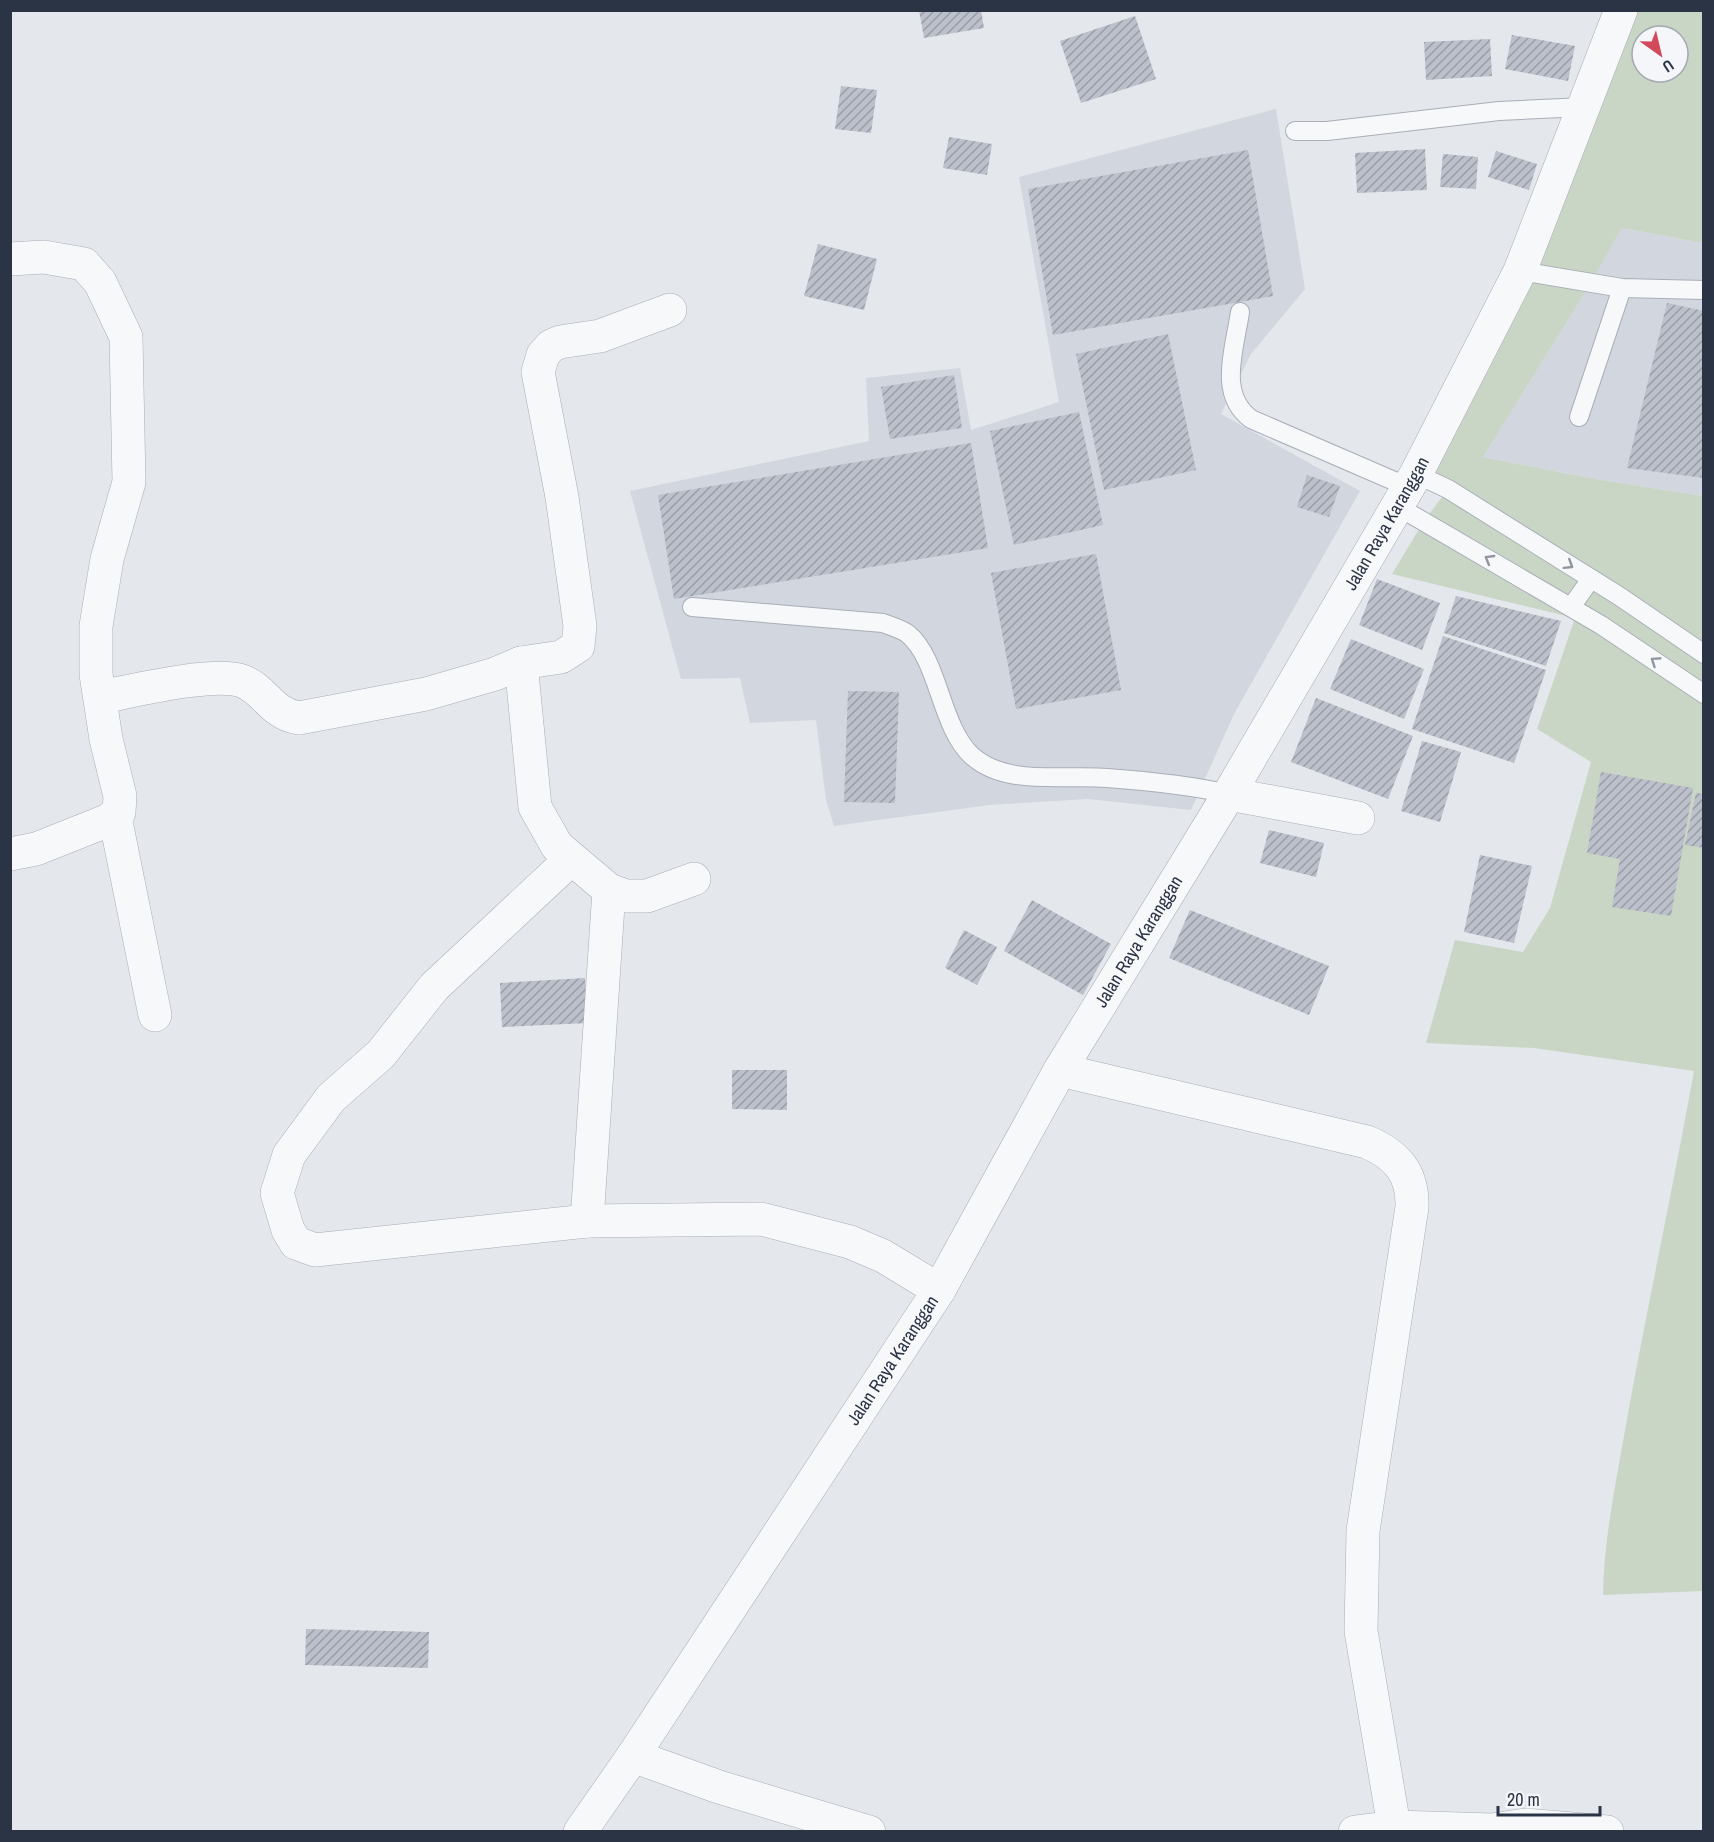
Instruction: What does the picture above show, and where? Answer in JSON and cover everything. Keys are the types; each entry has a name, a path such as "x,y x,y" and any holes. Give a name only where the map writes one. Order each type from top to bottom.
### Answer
{"street":[{"name":"Jalan Raya Karanggan","path":"580,1832 633,1756 939,1290 1060,1070 1229,794 1407,489 1520,272 1620,10"},
{"path":"10,259 44,257 84,264 100,282 126,337 129,482 107,559 96,626 96,674 106,739 120,796 119,812 115,817 36,849 10,854"},
{"path":"101,697 192,681 235,679 246,682 285,716 299,718 426,694 495,674 521,663 561,657 578,646 580,626 562,496 538,372 543,355 551,346 561,342 600,336 670,310"},
{"path":"521,663 535,807 557,846 570,860 609,891 626,896 647,896 694,879"},
{"path":"1229,794 1358,818"},
{"path":"115,817 155,1015"},
{"path":"570,860 461,959 434,987 381,1054 331,1098 289,1155 277,1193 296,1243 315,1250 587,1221 761,1219 850,1242 883,1256 939,1290"},
{"path":"587,1221 609,891"},
{"path":"1060,1070 1367,1142 1394,1157 1410,1179 1412,1207 1363,1531 1361,1631 1395,1829"},
{"path":"633,1756 719,1787 869,1832"},
{"path":"1355,1832 1395,1829 1492,1830 1525,1825 1607,1832"}],"lane":[{"path":"1295,131 1327,131 1499,111 1584,107"},
{"path":"1520,272 1622,288 1704,290"},
{"path":"1579,417 1622,288"},
{"path":"1240,312 1230,387 1238,408 1251,419 1407,489 1570,607 1704,694"},
{"path":"1407,489 1448,489 1591,579 1704,654"},
{"path":"1570,607 1591,579"},
{"path":"692,607 883,623 908,633 922,655 955,733 971,755 995,770 1016,774 1105,777 1202,788 1229,794"}],"shaded area":[{"path":"1276,109 1305,289 1251,354 1221,414 1360,491 1234,714 1191,810 1088,799 989,805 834,826 826,800 816,720 750,723 740,678 681,679 630,491 869,441 866,378 960,368 971,430 1059,402 1019,177"},
{"path":"1622,228 1703,243 1703,496 1595,479 1483,457 1591,283"}],"green space":[{"path":"1621,11 1703,11 1703,243 1622,228 1591,283 1483,457 1595,479 1703,496 1703,1591 1603,1595 1608,1529 1615,1485 1694,1071 1534,1048 1426,1043 1455,940 1523,952 1550,908 1591,762 1537,729 1575,618 1392,574 1424,521 1448,489 1416,474"}],"building":[{"path":"919,10 981,10 984,28 924,38"},
{"path":"1135,16 1156,79 1081,103 1060,41"},
{"path":"1512,35 1575,46 1568,81 1505,69"},
{"path":"1490,39 1492,76 1426,80 1424,42"},
{"path":"841,86 877,90 871,133 835,129"},
{"path":"949,137 992,144 987,175 943,168"},
{"path":"1425,149 1427,190 1357,193 1355,153"},
{"path":"1248,150 1273,296 1053,335 1028,189"},
{"path":"1496,151 1537,164 1529,190 1488,177"},
{"path":"1443,154 1478,157 1476,189 1440,187"},
{"path":"818,244 877,259 864,310 804,296"},
{"path":"1667,303 1704,311 1704,478 1627,468"},
{"path":"1168,334 1196,470 1104,490 1076,354"},
{"path":"954,375 962,428 890,439 881,387"},
{"path":"1079,412 1103,525 1014,545 990,431"},
{"path":"971,443 988,548 674,599 658,495"},
{"path":"1307,475 1340,486 1329,517 1297,507"},
{"path":"1096,554 1121,690 1016,709 991,573"},
{"path":"1377,579 1440,603 1422,650 1359,625"},
{"path":"1456,596 1561,621 1546,666 1444,633"},
{"path":"1443,636 1546,670 1514,763 1412,729"},
{"path":"1351,639 1424,669 1404,719 1330,689"},
{"path":"848,691 899,692 895,803 844,802"},
{"path":"1316,698 1413,736 1388,799 1291,762"},
{"path":"1422,741 1461,752 1440,822 1401,811"},
{"path":"1601,772 1693,788 1671,916 1612,907 1620,859 1587,853"},
{"path":"1696,793 1704,794 1704,848 1685,845"},
{"path":"1269,830 1324,843 1316,877 1260,863"},
{"path":"1480,855 1532,866 1514,943 1464,932"},
{"path":"1032,900 1111,944 1083,995 1004,951"},
{"path":"1190,910 1329,966 1309,1015 1169,958"},
{"path":"964,930 997,947 977,985 945,968"},
{"path":"585,978 588,1023 502,1027 500,983"},
{"path":"732,1070 787,1070 787,1110 732,1109"},
{"path":"306,1629 429,1632 428,1668 305,1665"}]}
